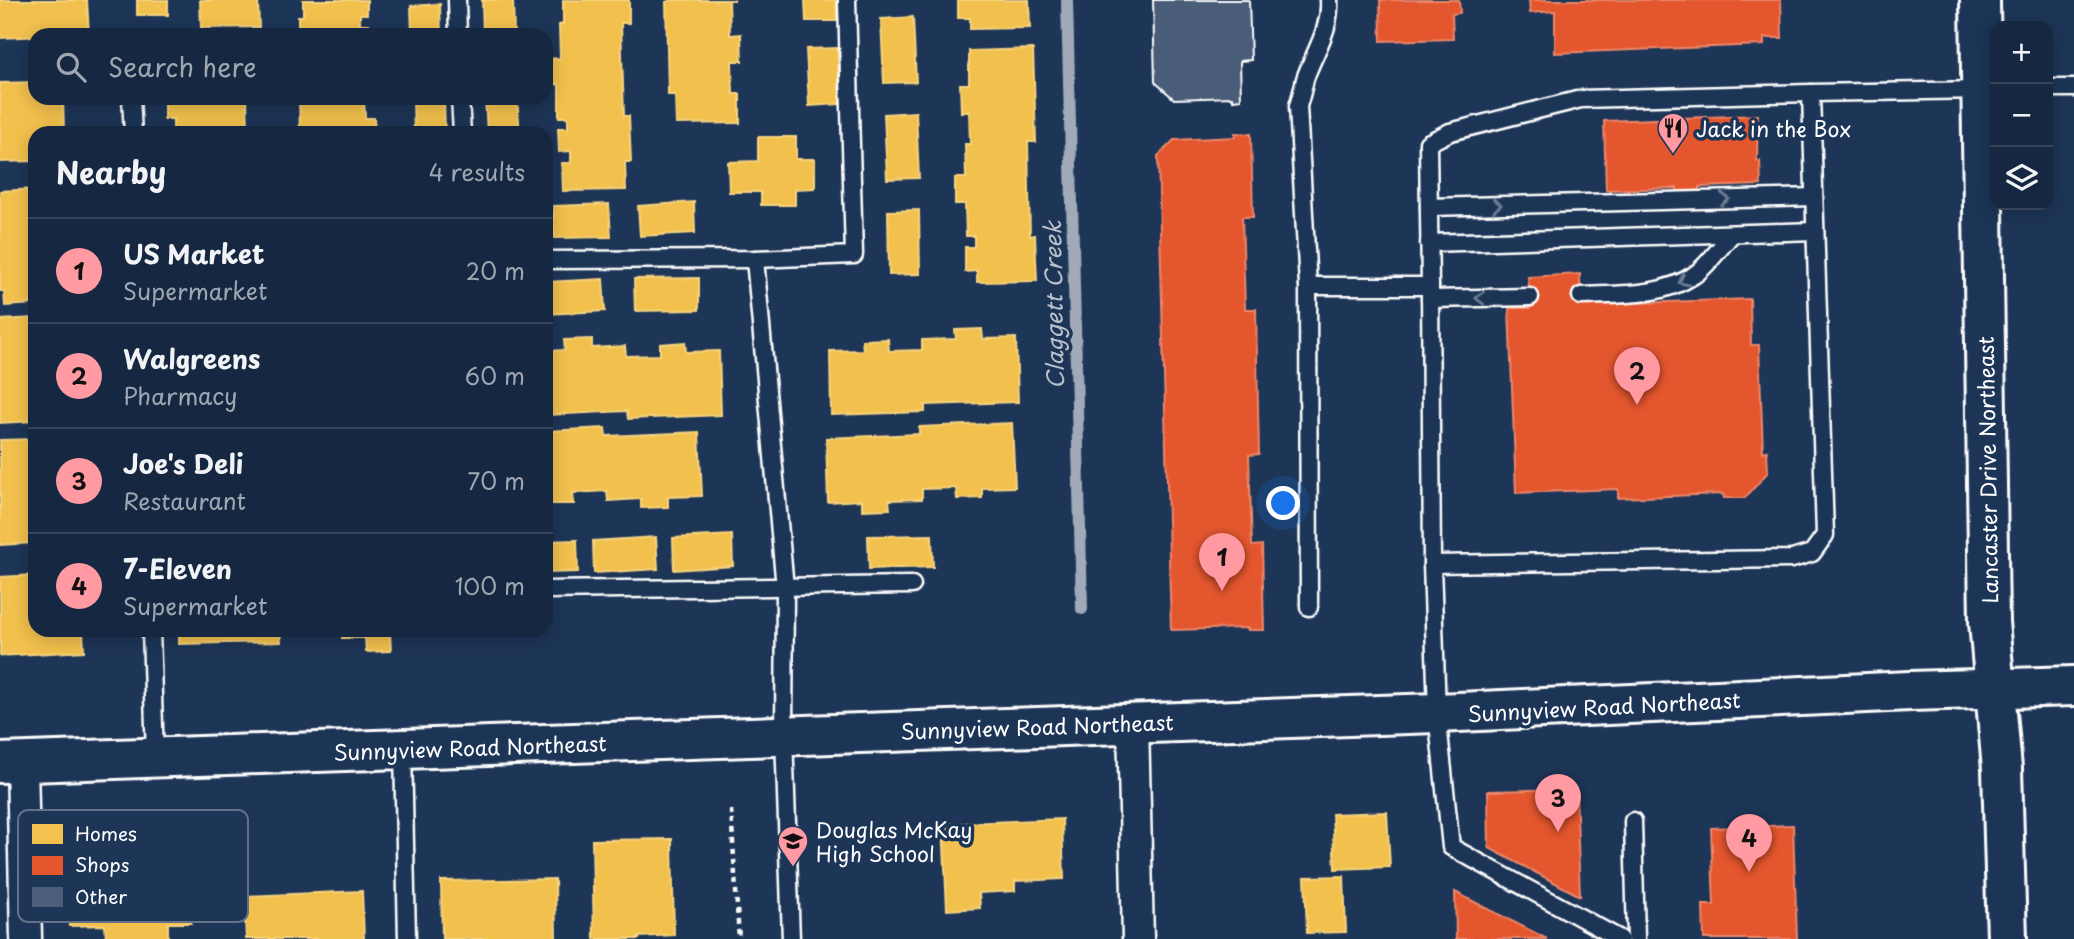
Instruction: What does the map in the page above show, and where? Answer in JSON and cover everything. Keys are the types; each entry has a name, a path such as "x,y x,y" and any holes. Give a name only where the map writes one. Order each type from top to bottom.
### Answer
{"main road":[{"name":"Lancaster Drive Northeast","path":"1980,0 1989,90 1989,622 2002,769 2007,939"},
{"name":"Sunnyview Road Northeast","path":"11,763 1437,713 1910,691 2074,687"}],"street":[{"path":"1133,722 1138,939"},
{"path":"11,763 18,845"}],"lane":[{"path":"457,0 458,28"},
{"path":"553,260 755,259 854,255 847,0"},
{"path":"1309,607 1308,286 1298,106 1306,77 1322,43 1330,13 1329,0"},
{"path":"2053,88 2074,88"},
{"path":"1620,939 1451,847 1437,713 1432,564 1428,143 1450,132 1581,99 1989,90"},
{"path":"1432,564 1792,559 1812,553 1825,535 1811,93"},
{"path":"131,105 133,126"},
{"path":"460,105 462,126"},
{"path":"1429,207 1814,197"},
{"path":"1429,243 1815,231"},
{"path":"1581,296 1669,288 1696,275 1732,234"},
{"path":"755,259 785,588 784,735 791,939"},
{"path":"1308,286 1530,297"},
{"path":"553,590 912,585"},
{"path":"151,637 155,759"},
{"path":"403,750 407,939"},
{"path":"1633,821 1636,939"}],"path":[{"path":"731,810 739,939"}],"building: Homes":[{"path":"0,0 87,0 89,28 28,28 28,37 0,38"},
{"path":"137,0 168,0 168,15 137,15"},
{"path":"200,0 258,0 259,27 201,28"},
{"path":"303,0 367,0 367,14 360,14 360,24 369,24 369,28 298,28 298,16 303,16"},
{"path":"482,0 513,0 514,28 483,28"},
{"path":"563,0 629,0 629,23 621,23 624,116 629,116 631,162 625,162 626,190 563,191 562,163 571,163 571,151 559,152 558,128 568,128 568,117 559,117 559,84 553,85 553,59 560,58 559,25 563,24"},
{"path":"729,0 730,35 741,34 742,61 732,61 733,94 740,94 740,123 676,124 675,95 668,95 666,2"},
{"path":"805,0 836,0 837,21 806,21"},
{"path":"958,0 1029,0 1030,28 970,29 970,18 958,18"},
{"path":"440,4 441,28 412,28 411,6"},
{"path":"913,17 916,82 884,83 881,19"},
{"path":"837,48 840,104 809,106 806,49"},
{"path":"1033,49 1036,142 1028,142 1030,236 1035,235 1037,281 977,282 977,271 965,272 965,247 974,247 974,236 966,236 965,204 955,204 955,178 966,178 965,144 970,144 969,112 961,112 960,84 969,84 969,51"},
{"path":"28,82 28,105 63,105 64,126 28,126 28,161 0,162 0,83"},
{"path":"164,105 247,105 248,126 173,126 173,119 164,119"},
{"path":"299,105 364,105 365,118 374,118 375,126 300,126"},
{"path":"413,105 444,105 445,126 414,126"},
{"path":"485,105 518,105 519,126 487,126"},
{"path":"916,112 919,178 887,179 884,114"},
{"path":"758,137 796,137 796,159 815,159 815,188 795,189 795,205 761,205 761,192 729,192 728,162 758,161"},
{"path":"28,189 28,304 5,306 4,291 0,291 0,191"},
{"path":"694,202 695,233 640,236 638,206"},
{"path":"609,204 611,237 554,238 553,206"},
{"path":"919,210 920,274 889,275 888,211"},
{"path":"699,278 699,310 635,311 634,279"},
{"path":"603,279 605,311 553,314 553,282"},
{"path":"28,318 28,421 0,423 0,320"},
{"path":"982,329 983,339 1016,338 1018,402 925,405 925,412 831,415 830,351 863,350 862,340 888,339 889,351 922,350 922,340 956,339 955,330"},
{"path":"592,339 592,348 625,346 626,356 660,355 660,344 685,342 686,352 719,351 721,415 628,419 627,411 553,415 553,351 565,350 564,340"},
{"path":"1012,423 1015,487 982,488 982,498 957,499 956,488 922,489 922,499 889,500 890,509 862,510 862,500 828,502 826,438 919,434 919,427"},
{"path":"605,428 606,436 699,432 702,496 668,497 668,507 641,508 641,499 608,501 607,491 573,493 574,504 553,504 553,431"},
{"path":"28,439 28,543 0,545 0,440"},
{"path":"732,535 733,566 674,570 673,538"},
{"path":"932,535 933,567 869,569 868,536"},
{"path":"656,537 658,569 594,573 593,541"},
{"path":"577,540 578,572 553,573 553,541"},
{"path":"28,575 28,637 83,637 84,651 0,656 0,577"},
{"path":"179,637 281,637 281,642 179,644"},
{"path":"390,637 391,651 366,652 365,638 342,638"},
{"path":"1387,812 1390,867 1335,869 1332,814"},
{"path":"1062,819 1064,879 1015,881 1015,891 979,893 980,908 947,910 943,824"},
{"path":"672,839 674,935 639,939 594,939 592,840"},
{"path":"1344,876 1346,932 1307,933 1305,877"},
{"path":"555,879 556,939 442,939 441,881"},
{"path":"362,891 364,939 246,939 248,896"},
{"path":"69,922 191,922 168,923 168,939 106,939 105,925 69,926"}],"building: Shops":[{"path":"1380,0 1459,0 1460,13 1452,14 1453,39 1381,41"},
{"path":"1529,0 1781,0 1782,38 1764,38 1764,45 1555,53 1555,11 1530,13"},
{"path":"1758,115 1757,161 1760,161 1761,185 1700,187 1701,196 1678,197 1677,188 1606,190 1604,121"},
{"path":"1235,133 1251,134 1253,217 1242,217 1245,309 1256,309 1259,454 1249,455 1252,546 1262,545 1264,630 1171,630 1158,156 1174,140 1235,137"},
{"path":"1580,274 1581,305 1750,299 1751,345 1759,345 1763,452 1767,451 1768,472 1745,498 1724,498 1723,494 1618,498 1618,489 1516,493 1509,308 1531,308 1528,277"},
{"path":"1576,789 1580,896 1489,848 1488,791"},
{"path":"1793,825 1797,939 1704,939 1703,905 1714,905 1711,828"},
{"path":"1455,892 1547,939 1456,939"}],"building: Other":[{"path":"1153,0 1249,0 1251,60 1240,61 1241,99 1174,99 1155,82"}],"waterway":[{"name":"Claggett Creek","path":"1067,0 1082,609"}],"place":[{"name":"Jack in the Box","path":"1673,155"},
{"name":"Walgreens","path":"1637,405"},
{"name":"US Market","path":"1222,591"},
{"name":"Joe's Deli","path":"1558,832"},
{"name":"Douglas McKay High School","path":"793,868"},
{"name":"7-Eleven","path":"1749,872"}]}
